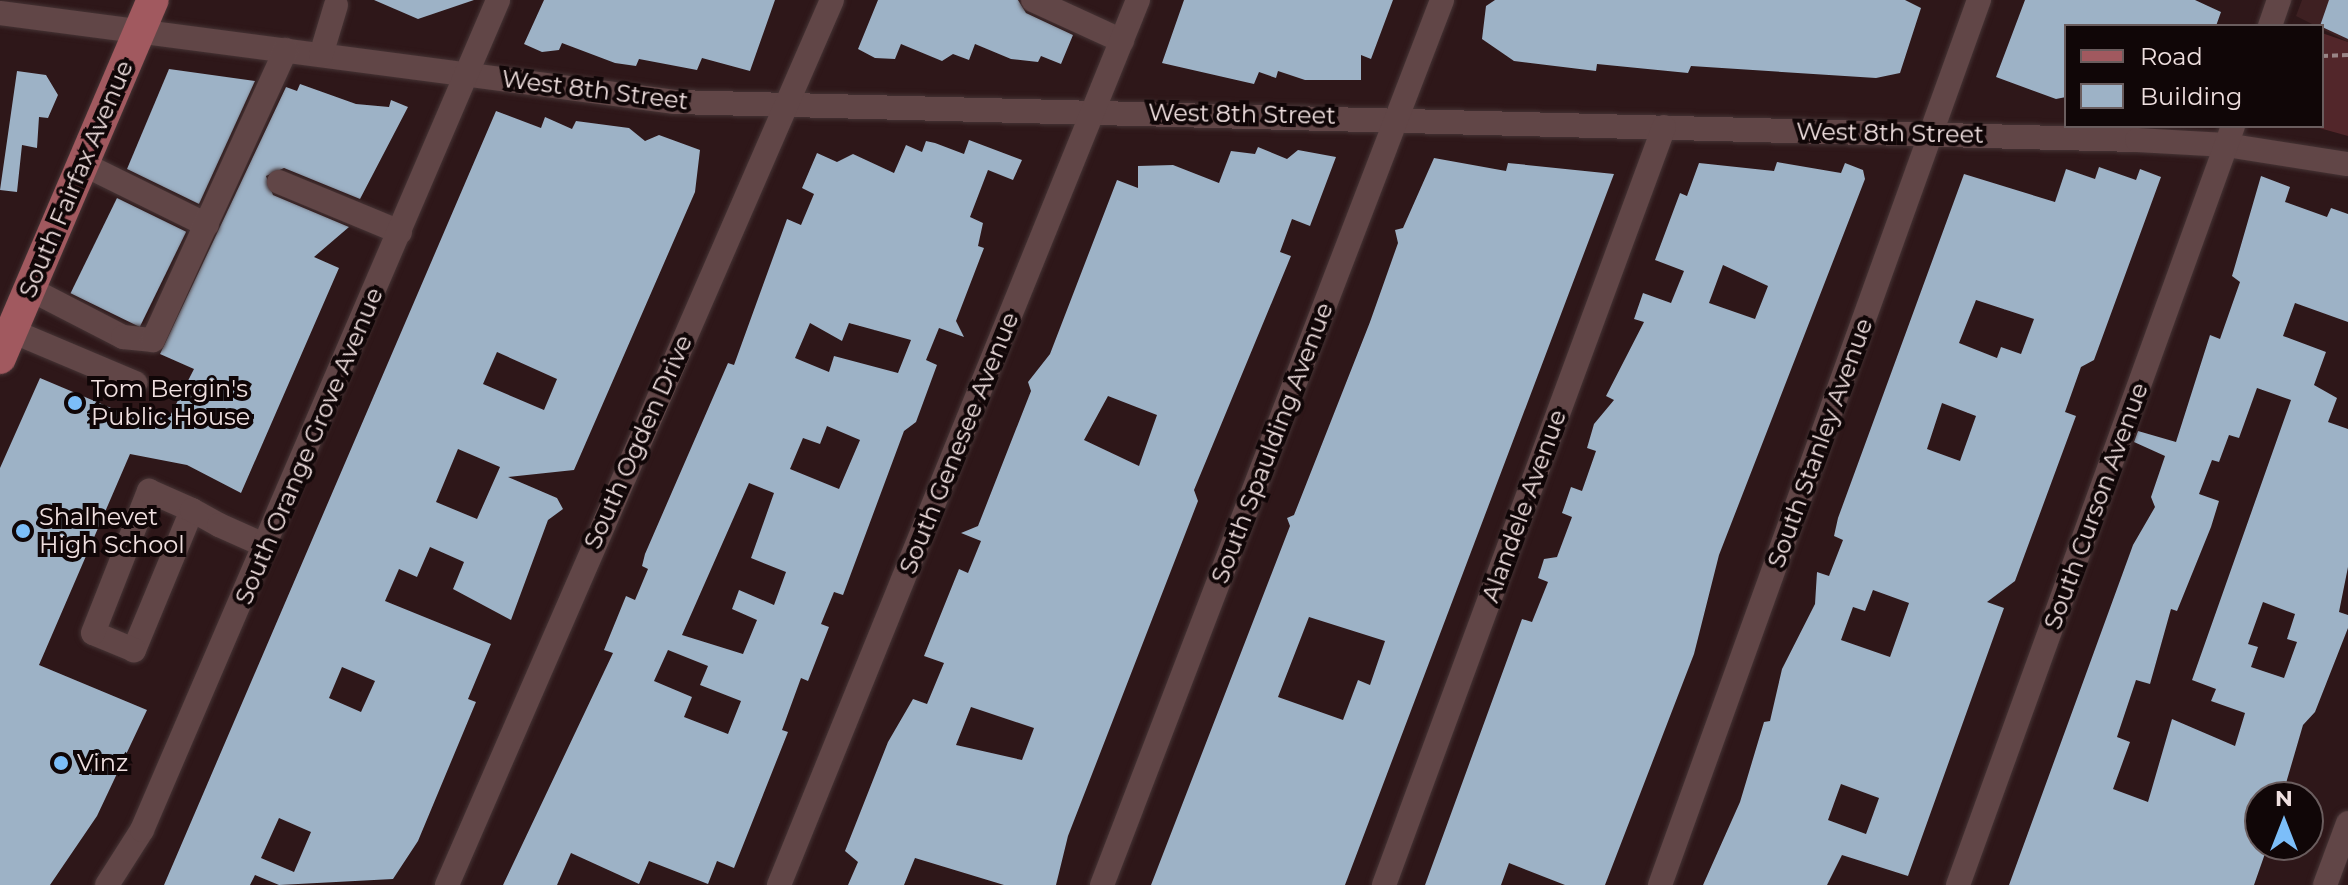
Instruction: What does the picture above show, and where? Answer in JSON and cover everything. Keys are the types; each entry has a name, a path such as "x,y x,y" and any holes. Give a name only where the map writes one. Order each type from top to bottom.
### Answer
{"main road":[{"name":"South Fairfax Avenue","path":"6,345 153,0"}],"street":[{"name":"South Orange Grove Avenue","path":"107,885 142,830 498,0"},
{"name":"South Ogden Drive","path":"447,885 832,0"},
{"path":"1033,0 1122,41"},
{"name":"South Genesee Avenue","path":"779,885 1138,0"},
{"name":"South Spaulding Avenue","path":"1102,885 1442,0"},
{"name":"South Stanley Avenue","path":"1660,885 1979,0"},
{"path":"2271,24 2279,0"},
{"path":"321,55 336,5"},
{"name":"West 8th Street","path":"0,13 467,72 661,101 1397,118 1932,135 2230,135 2348,164"},
{"path":"30,289 123,337 153,340 286,50"},
{"name":"Alandele Avenue","path":"1384,885 1664,127"},
{"name":"South Curson Avenue","path":"1958,885 2230,135"},
{"path":"83,164 207,225"},
{"path":"279,182 400,232"},
{"path":"6,345 135,383"},
{"path":"192,510 134,650 93,633 149,491 192,510 266,546"},
{"path":"2325,885 2348,823"}],"path":[{"path":"2324,56 2348,55"}],"shaded area":[{"path":"2302,0 2348,0 2348,42 2324,30 2324,24 2312,24 2296,16"},
{"path":"2324,34 2348,42 2348,136 2319,128 2324,128"}],"building":[{"path":"374,0 474,0 418,19"},
{"path":"544,0 775,0 750,71 702,58 697,70 639,59 636,66 615,63 562,43 559,50 542,52 524,44"},
{"path":"878,0 1018,0 1026,13 1073,35 1061,64 1041,56 1038,62 1011,59 975,44 969,60 953,54 942,61 901,44 895,59 875,58 858,49"},
{"path":"1184,0 1393,0 1371,59 1361,55 1361,80 1305,80 1278,71 1276,78 1259,72 1254,84 1162,63"},
{"path":"1495,0 1905,0 1921,8 1900,73 1876,78 1691,66 1688,73 1597,64 1596,71 1514,61 1482,39 1486,6"},
{"path":"2025,0 2195,0 2221,12 2217,24 2064,24 2064,97 2056,99 1996,77"},
{"path":"2329,0 2348,0 2348,39 2321,24"},
{"path":"169,69 255,81 199,204 127,169"},
{"path":"17,71 46,75 58,95 48,118 39,117 37,148 22,145 17,192 0,190"},
{"path":"300,84 356,104 389,107 391,100 408,107 360,199 284,168 266,176 273,195 349,227 314,257 339,268 241,493 187,465 130,454 39,665 147,710 97,816 50,885 0,885 0,468 40,378 156,427 162,412 170,416 194,369 160,354 286,87 297,91"},
{"path":"496,111 541,128 545,117 572,129 576,121 629,128 645,141 659,135 700,150 695,192 574,470 508,477 557,498 563,509 548,520 511,620 453,589 464,562 430,547 417,577 399,569 385,601 491,644 468,699 476,702 418,841 393,879 279,885 255,875 250,885 164,885","holes":["497,352 557,379 544,410 483,384","458,449 500,467 477,519 436,502","342,667 375,681 361,712 329,698","279,818 311,832 294,872 261,858"]},
{"path":"969,140 1022,160 1013,180 988,170 970,217 983,223 978,246 984,248 956,321 964,337 939,328 926,360 937,365 916,422 904,431 843,595 834,592 821,624 829,627 808,681 801,678 782,730 788,732 734,868 717,861 708,884 649,861 639,884 571,853 557,885 503,885 613,653 604,650 626,596 635,600 648,569 642,566 645,554 728,363 734,365 787,219 801,225 814,194 802,188 817,153 837,162 853,154 894,173 906,145 922,152 926,141 964,154","holes":["810,323 842,341 849,323 911,340 898,373 834,356 829,372 795,358","827,426 860,440 839,489 790,469 803,438 820,444","749,483 774,493 751,558 786,572 774,605 739,590 732,609 757,620 743,654 682,635","668,650 708,666 700,685 741,701 728,734 684,717 692,697 654,681"]},
{"path":"1258,147 1287,159 1298,150 1336,157 1310,226 1292,219 1280,252 1291,256 1194,490 1198,501 1068,836 1056,885 1004,885 915,858 904,885 848,885 858,862 845,851 888,742 913,699 927,704 944,663 924,656 959,569 968,573 981,541 961,533 978,526 1031,391 1028,382 1050,354 1117,180 1138,188 1138,166 1173,165 1219,183 1231,151 1255,154","holes":["1108,396 1157,415 1139,466 1084,440","971,707 1034,728 1022,760 956,745"]},
{"path":"1434,158 1506,171 1508,163 1614,174 1345,885 1151,885 1290,526 1287,518 1294,515 1370,322 1398,243 1395,230 1403,228","holes":["1309,617 1385,641 1370,685 1358,680 1343,720 1278,697"]},
{"path":"1777,162 1841,173 1845,163 1863,170 1865,179 1719,555 1694,654 1605,885 1565,885 1509,863 1501,885 1425,885 1522,619 1532,622 1548,582 1538,578 1544,559 1557,557 1572,517 1562,513 1571,487 1582,491 1596,451 1587,448 1594,424 1614,400 1606,396 1644,322 1634,319 1643,293 1671,303 1684,271 1655,260 1680,193 1687,196 1699,163 1774,171","holes":["1723,265 1768,286 1755,319 1709,303"]},
{"path":"2099,167 2136,180 2140,169 2161,177 2094,360 2081,367 2065,412 2076,416 2015,581 1987,602 2004,608 1908,876 1842,855 1827,885 1703,885 1740,802 1764,722 1770,721 1782,669 1815,604 1817,572 1829,576 1843,540 1834,536 1838,518 1964,174 2055,202 2066,169 2095,179","holes":["1976,300 2034,319 2021,354 2001,347 1997,358 1959,343","1942,403 1976,416 1960,461 1927,449","1873,590 1909,603 1890,657 1841,640 1853,607 1865,611","1841,784 1879,798 1866,834 1828,820"]},
{"path":"2261,176 2290,187 2285,202 2327,217 2331,208 2348,214 2348,322 2295,303 2283,336 2326,352 2314,385 2337,398 2328,422 2348,429 2348,567 2339,612 2348,615 2348,628 2315,712 2303,725 2287,781 2244,781 2244,861 2262,861 2254,885 2009,885 2133,545 2155,507 2151,497 2165,456 2134,442 2138,431 2176,442 2210,335 2220,339 2240,282 2232,276","holes":["2257,388 2291,400 2192,680 2216,689 2211,701 2245,713 2235,746 2172,719 2148,802 2113,789 2130,742 2117,737 2136,680 2150,684 2171,609 2177,611 2219,501 2199,494 2212,460 2219,462 2229,435 2239,438","2263,602 2295,614 2287,639 2297,642 2284,678 2251,667 2258,647 2248,644"]},
{"path":"117,198 186,232 140,327 71,293"}],"place":[{"name":"Tom Bergin's Public House","path":"75,403"},
{"name":"Shalhevet High School","path":"23,531"},
{"name":"Vinz","path":"61,763"}]}
